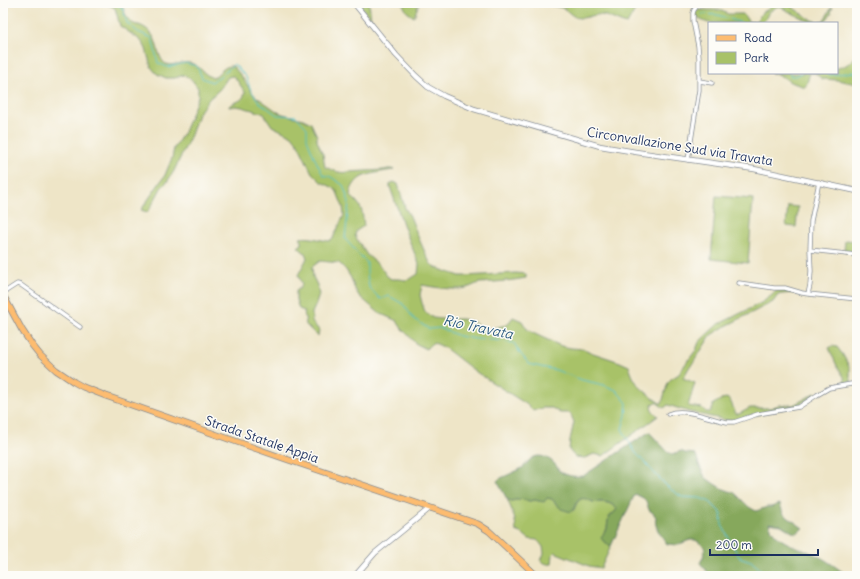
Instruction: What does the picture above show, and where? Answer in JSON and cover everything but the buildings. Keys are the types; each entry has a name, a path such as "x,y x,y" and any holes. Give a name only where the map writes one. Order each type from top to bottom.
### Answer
{"main road":[{"name":"Strada Statale Appia","path":"3,294 32,346 56,370 74,382 100,394 167,418 478,524 489,531 537,576"}],"street":[{"name":"Circonvallazione Sud via Travata","path":"354,3 396,56 406,66 428,87 458,103 480,111 600,146 754,169 857,191"},
{"path":"688,160 699,90 699,58 693,21 694,10 697,6 705,3"},
{"path":"699,81 712,83"},
{"path":"808,294 811,271 811,221 819,182"},
{"path":"810,250 856,255"},
{"path":"739,283 785,288 808,294 857,299"},
{"path":"3,294 19,284 80,327"},
{"path":"668,414 673,412 682,412 727,422 734,422 758,414 799,407 829,388 857,383"},
{"path":"355,576 376,553 430,508"}],"green space":[{"path":"105,3 121,3 131,22 145,28 152,34 161,59 166,64 172,65 190,63 213,78 225,68 233,66 254,95 278,112 303,119 311,123 323,154 325,167 342,172 388,169 394,170 362,177 353,185 350,196 360,206 364,226 356,231 355,236 367,255 379,265 391,279 410,279 418,274 419,264 390,187 390,184 394,182 398,184 405,208 410,216 430,263 433,266 460,276 516,273 526,274 526,278 480,283 461,289 422,285 420,295 425,312 433,318 462,319 471,321 488,329 507,325 513,317 522,321 527,329 535,334 561,346 584,349 629,366 637,383 657,401 662,403 668,382 679,374 696,350 699,342 717,325 761,303 778,290 788,291 793,293 778,295 773,302 711,335 683,378 695,383 688,406 702,408 706,412 710,412 713,408 713,404 726,398 730,400 736,414 739,414 750,408 770,408 779,405 793,405 815,393 816,394 799,405 730,421 689,412 668,405 664,408 656,402 652,405 651,409 658,416 603,456 594,454 585,458 575,457 569,450 574,422 570,413 560,413 552,408 542,408 533,411 526,404 476,372 445,348 432,343 426,349 415,343 397,321 379,313 359,296 351,278 339,263 320,261 312,267 313,277 317,285 319,295 312,313 312,322 319,330 318,336 306,325 304,311 299,309 296,300 296,291 302,284 298,275 307,258 305,253 298,247 302,244 300,238 329,241 333,238 344,215 343,207 337,192 334,188 321,182 312,173 298,144 292,136 272,126 264,114 242,107 229,107 241,100 245,92 233,76 228,77 220,89 209,99 198,114 191,135 174,171 161,188 150,209 147,212 141,210 165,175 172,158 174,148 184,132 198,97 198,88 192,80 184,75 175,78 166,78 157,74 151,67 143,43 120,26 115,8"},
{"path":"358,3 369,3 371,19"},
{"path":"402,3 419,3 414,17 407,12"},
{"path":"544,3 639,3 627,24 600,15 578,18 562,8"},
{"path":"773,3 784,3 808,18 818,22 810,22 778,6 769,12 764,22 754,22 762,12 769,9"},
{"path":"832,7 832,12 825,22 823,22"},
{"path":"697,10 720,10 728,14 743,14 749,22 708,23 695,15 695,12"},
{"path":"857,53 857,84 822,79 816,74 838,74 838,68 849,63 854,59"},
{"path":"774,74 810,74 805,87 790,82 783,77"},
{"path":"716,196 753,199 748,263 711,259"},
{"path":"788,206 798,207 796,227 786,226"},
{"path":"845,240 857,241 857,252 844,251"},
{"path":"832,346 837,347 843,355 850,368 850,378 852,381 847,383 843,382 845,381 844,377 829,348"},
{"path":"649,432 668,452 672,454 681,451 695,454 705,477 721,488 735,493 749,507 756,511 780,504 783,513 803,528 797,533 792,532 781,525 769,523 776,535 788,544 810,552 832,564 847,575 853,576 711,576 700,563 705,549 703,545 695,540 690,540 677,545 667,544 658,531 655,521 656,517 649,510 646,501 635,494 611,546 603,541 601,537 607,529 610,516 617,509 611,504 607,502 595,502 582,499 577,502 574,510 571,512 561,509 552,499 547,498 544,502 521,499 511,501 507,499 497,481 522,468 530,460 539,456 547,458 555,464 559,471 565,474 583,476"},
{"path":"547,498 552,499 558,506 574,510 578,501 584,498 594,502 608,503 617,509 608,519 607,529 604,533 603,541 611,546 601,568 589,566 555,552 553,554 552,564 545,563 541,561 544,553 543,547 540,543 537,540 529,539 516,531 514,516 507,499 511,501 521,499 539,501"}],"waterway":[{"name":"Rio Travata","path":"115,3 123,9 127,23 138,32 152,38 158,63 167,67 185,63 197,66 202,78 212,82 234,64 246,77 251,90 259,102 277,115 296,116 307,128 307,139 323,175 331,177 343,185 349,202 345,239 367,263 369,287 380,299 389,296 403,304 414,319 429,329 440,328 459,336 514,343 529,364 556,370 582,380 604,385 616,390 627,403 626,415 622,429 635,452 670,489 682,497 700,498 710,502 721,513 722,525 739,557 751,561 768,576"},
{"path":"702,14 718,15 739,22"},
{"path":"828,74 831,75 853,72 857,77"},
{"path":"790,74 790,76 800,74"}]}
